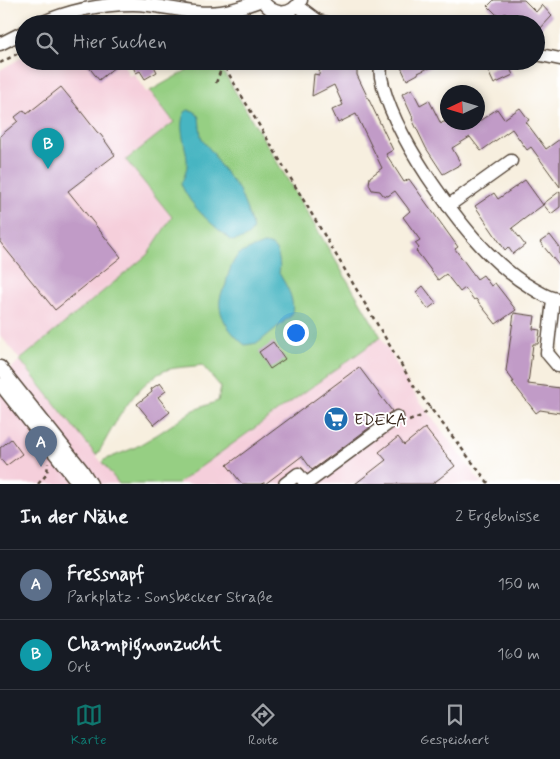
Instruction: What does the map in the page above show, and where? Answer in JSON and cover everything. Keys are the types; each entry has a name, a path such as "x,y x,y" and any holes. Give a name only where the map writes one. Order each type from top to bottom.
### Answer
{"street":[{"path":"64,15 101,5 133,4 211,13 237,9 262,0 266,6 278,13 289,12 299,3 312,15"},
{"path":"0,44 15,36"},
{"path":"545,56 560,59"},
{"path":"381,70 388,103 406,141 448,206 468,232 501,265 526,284 557,299 547,353 558,366"},
{"path":"448,206 511,161"},
{"path":"0,367 91,484"},
{"path":"0,384 79,484"},
{"path":"285,484 298,474 306,484 397,416"}],"path":[{"path":"0,63 15,55"},
{"path":"216,83 220,70"},
{"path":"226,70 415,388 489,484"},
{"path":"423,414 430,409"}],"shaded area":[{"path":"15,61 15,70 126,70 129,76 134,74 146,92 150,91 174,122 126,160 172,217 147,255 20,360 0,335 0,70"},
{"path":"381,337 411,389 482,484 177,484"},
{"path":"20,360 119,484 0,484 0,379"}],"green space":[{"path":"187,70 222,70 381,337 177,484 119,484 102,462 104,460 134,448 194,410 218,401 221,387 202,365 164,371 153,377 134,396 118,418 96,455 20,360 147,255 172,217 126,160 174,122 150,91"}],"water":[{"path":"188,110 194,111 199,117 203,141 239,190 253,229 244,238 232,241 217,229 191,201 181,184 187,163 182,123 185,112"},
{"path":"263,244 272,246 278,254 280,262 279,273 291,298 292,315 258,343 245,345 234,335 222,316 220,309 221,295 232,265 238,255"}],"building":[{"path":"494,0 524,0 536,12 542,5 552,16 545,24 545,15 507,15 505,13 497,15 488,6"},
{"path":"91,70 111,70 99,80"},
{"path":"134,70 156,70 157,72 145,79 140,71 136,73"},
{"path":"319,70 357,70 357,75 393,150 386,154 404,182 409,179 458,247 455,249 477,279 483,275 491,286 495,283 516,310 496,324 465,288 460,292 446,274 438,280 416,251 419,248 415,243 420,240 403,217 410,211 395,191 388,196 383,195 380,191 372,190 369,184 370,177 382,168 356,114 338,123 332,110 343,105 334,85 312,96 314,74 319,75"},
{"path":"402,70 424,70 418,73 407,80"},
{"path":"511,70 513,75 494,84 488,71"},
{"path":"61,87 115,155 68,191 121,257 55,310 0,242 0,136 18,121 15,117 24,110 27,114"},
{"path":"412,89 420,105 429,100 440,122 440,130 485,130 485,117 497,109 504,119 520,108 529,120 526,122 546,149 560,139 560,187 531,147 527,150 512,129 481,151 470,137 452,148 461,164 443,174 426,148 402,94"},
{"path":"525,180 543,205 512,228 525,245 513,254 508,247 505,250 475,206 494,193 498,199"},
{"path":"560,191 560,207 551,214 543,204"},
{"path":"550,235 560,248 560,267 540,242"},
{"path":"423,286 436,303 428,309 416,292"},
{"path":"514,313 535,316 533,329 540,330 538,344 533,344 528,384 560,388 560,413 540,410 536,413 512,382 514,382 506,371"},
{"path":"273,342 285,359 270,369 259,352"},
{"name":"EDEKA","path":"359,367 392,411 312,470 302,456 265,484 242,484 227,465"},
{"path":"160,383 166,391 158,397 170,412 154,425 137,404 152,392 151,389"},
{"path":"425,428 455,466 432,484 355,484 386,460 379,452 398,437 404,445"},
{"path":"11,439 22,454 6,466 0,458 0,448"}],"place":[{"name":"Champignonzucht","path":"48,169"},
{"name":"EDEKA","path":"336,419"},
{"name":"Fressnapf","path":"41,467"}]}
